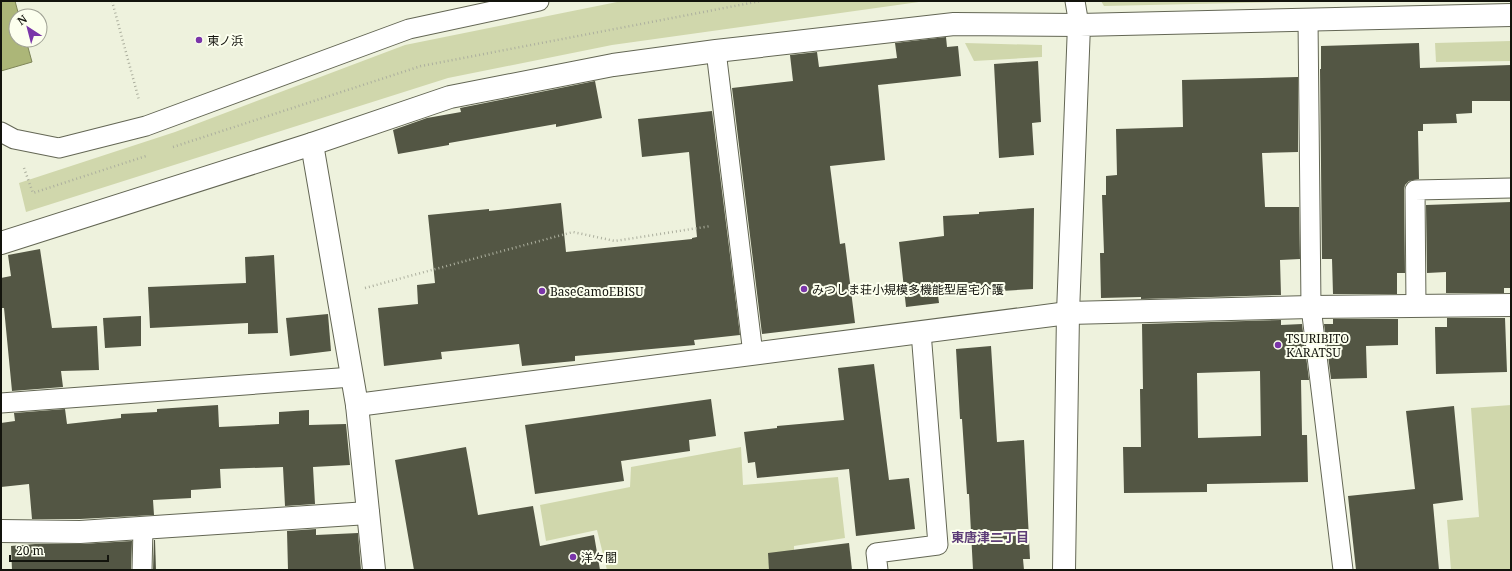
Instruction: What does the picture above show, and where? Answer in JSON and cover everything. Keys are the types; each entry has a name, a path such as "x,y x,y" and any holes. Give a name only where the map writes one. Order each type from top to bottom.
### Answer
{"street":[{"path":"1,242 312,144 450,97 613,65 716,51 954,24 1079,25 1511,15"},
{"path":"1064,570 1068,313 1079,25"},
{"path":"312,144 357,405 374,570"},
{"path":"357,405 1068,313 1311,307 1511,305"},
{"path":"1,531 80,532 368,512"}],"lane":[{"path":"8,135 60,148 146,126 409,29 539,1"},
{"path":"1075,1 1079,25"},
{"path":"1308,20 1311,307 1343,570"},
{"path":"716,51 753,354"},
{"path":"1416,306 1416,190 1511,188"},
{"path":"878,570 876,553 938,545 921,332"},
{"path":"1,403 352,377"},
{"path":"142,570 143,528"}],"path":[{"path":"112,1 146,126"},
{"path":"168,148 421,66 761,1"},
{"path":"8,135 33,193 153,153"},
{"path":"338,295 573,232 615,241 737,222"}],"shaded area":[{"path":"1,1 15,1 17,8 8,8 8,48 28,48 32,62 1,71"},
{"path":"622,1 926,1 612,45 448,78 26,212 19,183 175,132 405,45"},
{"path":"1101,1 1328,1 1104,6"},
{"path":"1511,41 1511,61 1436,62 1435,43"},
{"path":"965,43 1042,45 1042,57 974,61"},
{"path":"1511,405 1511,570 1451,570 1447,520 1479,517 1471,408"},
{"path":"741,447 743,485 838,477 845,538 794,546 794,570 607,570 597,530 546,541 540,505 630,487 631,467"}],"building":[{"path":"946,37 947,47 958,46 961,76 878,85 885,160 830,166 840,244 845,243 855,323 762,334 732,88 793,81 790,55 817,52 819,67 897,58 895,43"},
{"path":"1419,43 1420,68 1511,65 1511,101 1472,101 1472,113 1456,114 1457,123 1423,124 1423,131 1418,131 1419,179 1409,181 1405,185 1404,190 1405,273 1397,273 1397,294 1333,294 1332,259 1322,259 1321,46"},
{"path":"1038,61 1041,122 1032,123 1034,155 999,158 994,64"},
{"path":"1298,77 1298,152 1262,153 1265,207 1299,207 1300,259 1280,260 1281,295 1141,299 1141,297 1101,298 1100,253 1104,253 1102,195 1106,195 1106,176 1117,175 1116,129 1183,127 1182,80"},
{"path":"595,81 602,118 556,127 556,124 449,143 449,145 398,154 393,130 427,118 461,112 460,108"},
{"path":"712,111 740,335 694,340 695,345 575,356 575,361 522,366 519,344 441,352 442,359 384,366 378,308 418,304 417,285 435,283 428,215 489,209 489,211 561,203 566,252 692,239 697,237 689,152 642,157 638,119"},
{"path":"1511,202 1511,288 1504,288 1504,293 1446,293 1446,272 1427,273 1426,205"},
{"path":"1034,208 1033,289 938,295 939,303 906,307 899,242 944,236 943,216"},
{"path":"40,249 52,328 97,326 99,370 61,371 63,387 12,391 4,308 1,308 1,278 11,276 8,255"},
{"path":"274,255 278,333 248,334 248,323 150,328 148,287 246,283 245,257"},
{"path":"328,314 331,351 290,356 286,318"},
{"path":"141,316 141,346 105,348 103,318"},
{"path":"1447,318 1505,318 1507,372 1436,374 1435,327 1447,327"},
{"path":"1333,319 1398,319 1398,345 1366,346 1367,378 1331,379 1324,324 1333,324"},
{"path":"1281,320 1281,325 1302,324 1309,380 1301,380 1302,435 1307,435 1308,482 1207,484 1207,492 1124,493 1123,447 1141,447 1140,389 1143,389 1142,324","holes":["1260,371 1261,436 1198,438 1197,373"]},
{"path":"991,346 997,442 1024,440 1030,559 1023,559 1024,570 973,570 969,494 967,494 962,419 960,419 956,349"},
{"path":"874,364 889,480 909,478 915,529 856,536 849,469 757,478 755,462 748,463 744,432 777,428 777,426 844,420 838,368"},
{"path":"711,399 716,436 689,440 690,451 621,461 624,481 535,494 525,425"},
{"path":"218,405 219,427 279,424 279,412 309,410 309,425 346,424 350,465 313,467 315,504 285,506 283,467 220,469 221,488 191,490 191,498 153,500 154,515 80,519 32,519 29,484 1,487 1,423 15,421 14,413 65,409 67,424 121,418 121,414 157,412 157,409"},
{"path":"1454,406 1463,500 1433,504 1439,570 1356,570 1348,496 1415,489 1406,411"},
{"path":"466,447 478,515 533,506 540,546 594,535 600,570 414,570 395,460"},
{"path":"316,529 316,535 358,533 361,570 288,570 287,531"},
{"path":"155,540 156,570 153,570"},
{"path":"132,541 131,570 12,570 11,546"},
{"path":"849,543 852,570 769,570 768,553"}],"place":[{"name":"東ノ浜","path":"199,40"},
{"name":"みつしま荘小規模多機能型居宅介護","path":"804,289"},
{"name":"BaseCamoEBISU","path":"542,291"},
{"name":"TSURIBITO KARATSU","path":"1278,345"},
{"name":"洋々閣","path":"573,557"}],"district":[{"name":"東唐津二丁目","path":"990,537"}]}
